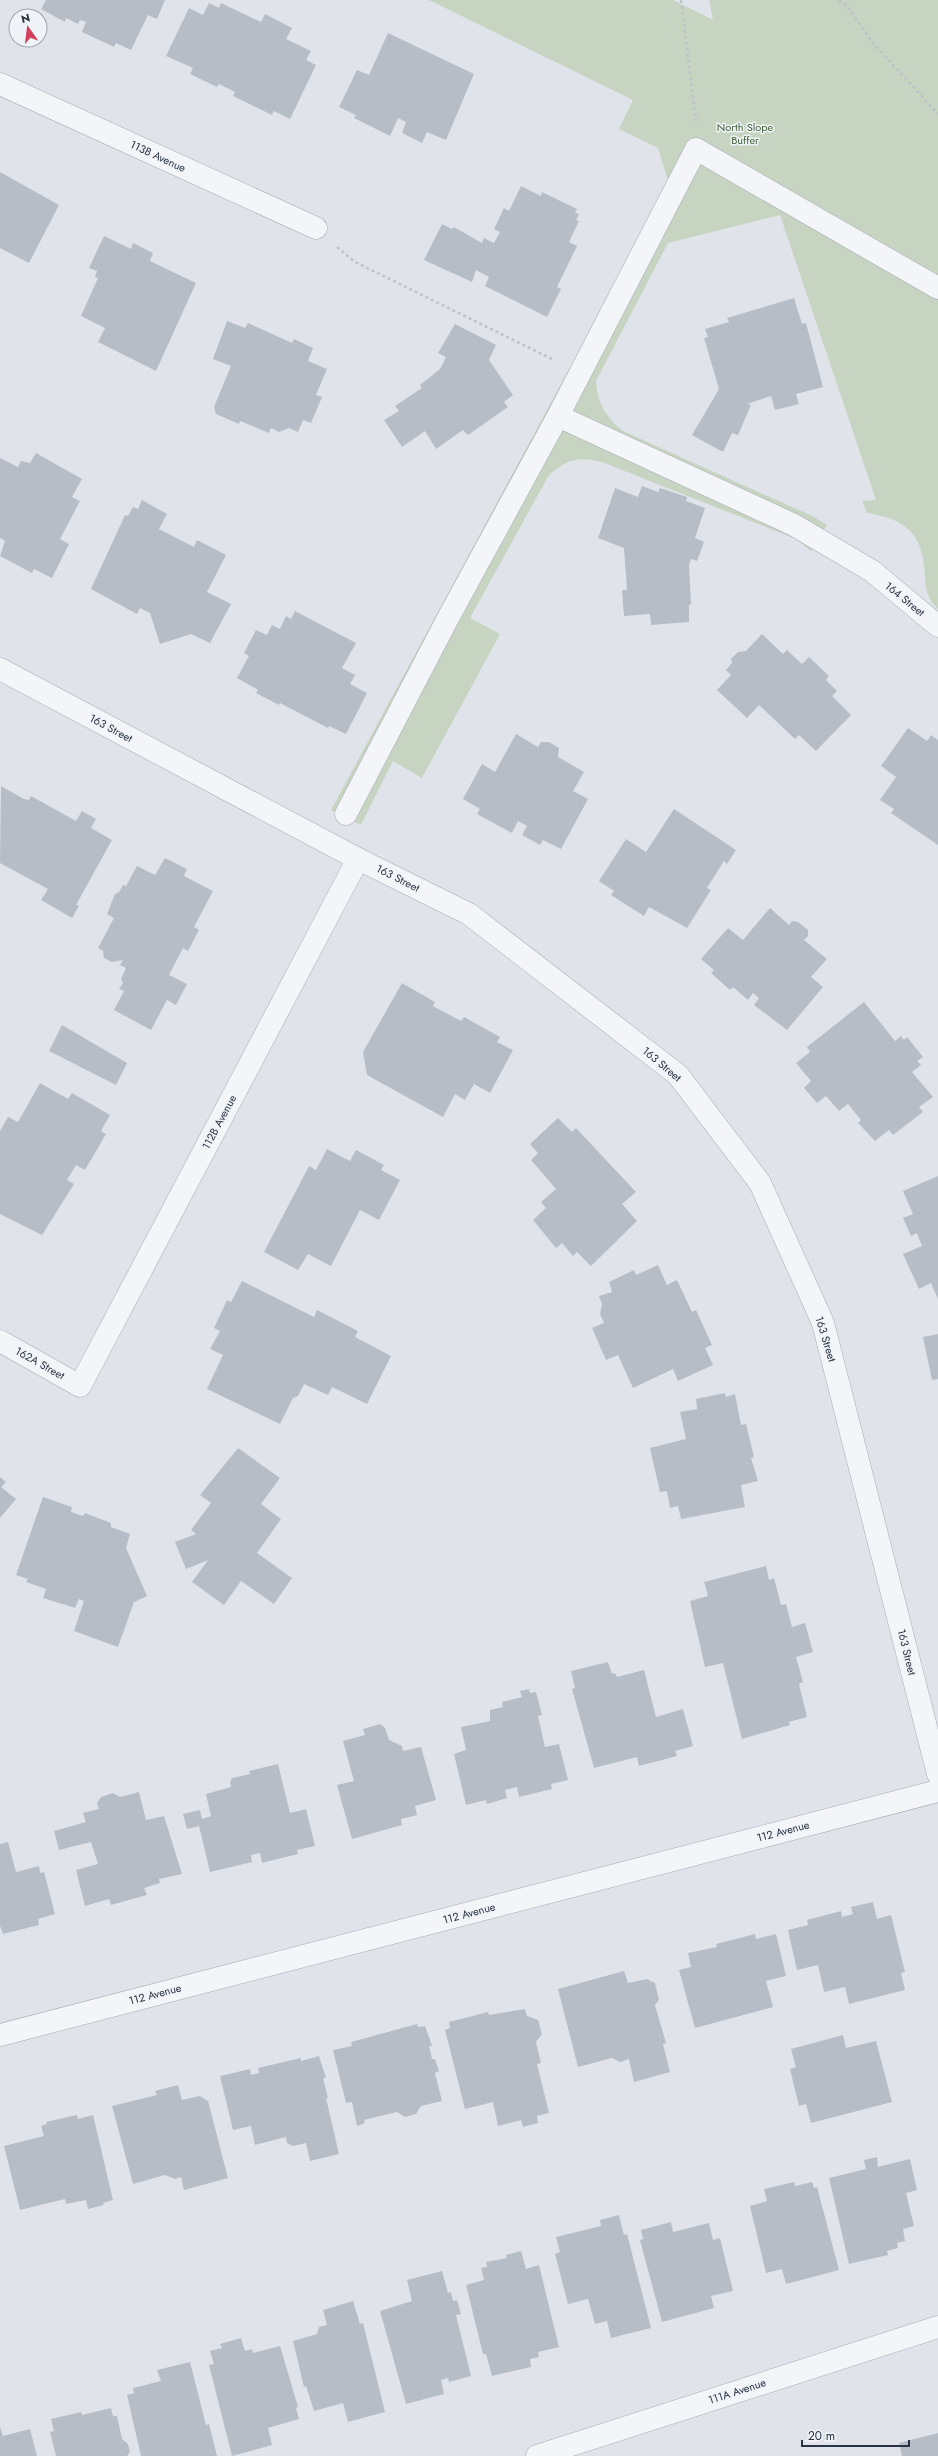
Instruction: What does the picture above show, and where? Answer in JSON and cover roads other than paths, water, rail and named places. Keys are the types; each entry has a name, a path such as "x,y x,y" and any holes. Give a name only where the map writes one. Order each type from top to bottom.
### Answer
{"street":[{"name":"113B Avenue","path":"0,84 316,228"},
{"path":"346,814 447,620 558,416 696,149 938,288"},
{"name":"164 Street","path":"558,416 794,525 872,571 938,626"},
{"name":"163 Street","path":"0,669 358,859 469,914 678,1075 760,1183 823,1323 938,1774"},
{"name":"112B Avenue","path":"80,1386 358,859"},
{"name":"162A Street","path":"0,1341 80,1386"},
{"name":"112 Avenue","path":"0,2035 938,1791"},
{"name":"111A Avenue","path":"537,2456 938,2327"}],"park label":[{"name":"North Slope Buffer","path":"745,133"}]}
